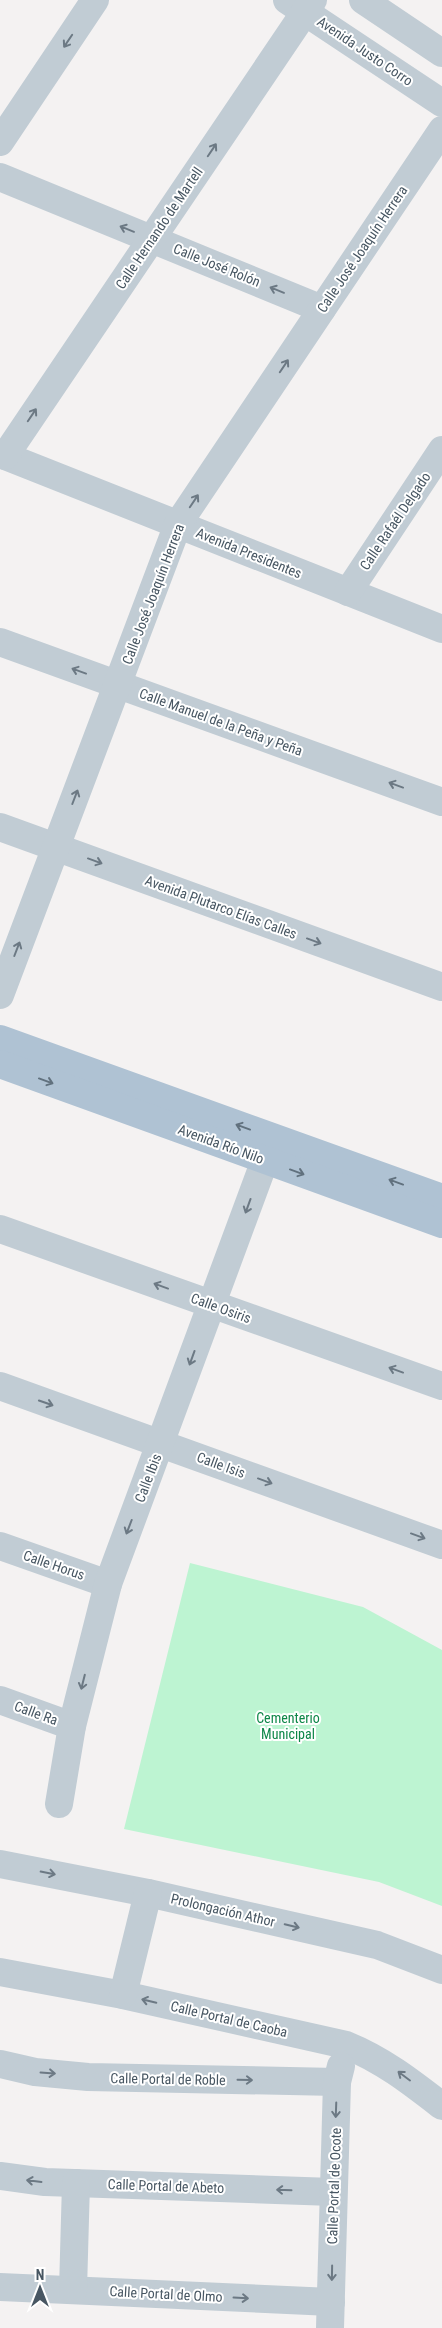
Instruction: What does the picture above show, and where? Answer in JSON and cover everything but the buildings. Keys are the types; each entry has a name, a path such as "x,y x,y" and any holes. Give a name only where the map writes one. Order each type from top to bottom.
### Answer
{"main road":[{"name":"Avenida Río Nilo","path":"0,1039 442,1198"},
{"name":"Avenida Río Nilo","path":"0,1064 442,1224"}],"street":[{"path":"0,142 95,0"},
{"path":"363,0 442,53"},
{"name":"Avenida Justo Corro","path":"302,4 442,103"},
{"name":"Calle Hernando de Martell","path":"2,455 152,239 302,4"},
{"name":"Calle José Joaquín Herrera","path":"0,995 178,524 442,130"},
{"name":"Calle José Rolón","path":"0,177 322,309"},
{"name":"Calle Rafaél Delgado","path":"348,592 442,450"},
{"name":"Avenida Presidentes","path":"2,455 442,629"},
{"name":"Calle Manuel de la Peña y Peña","path":"0,642 442,802"},
{"name":"Avenida Plutarco Elías Calles","path":"0,827 442,987"},
{"name":"Calle Ibis","path":"59,1804 72,1726 108,1584 265,1160"},
{"name":"Calle Osiris","path":"0,1229 442,1386"},
{"name":"Calle Isis","path":"0,1386 442,1545"},
{"name":"Calle Horus","path":"0,1546 108,1584"},
{"name":"Calle Ra","path":"0,1700 72,1726"},
{"name":"Prolongación Athor","path":"0,1864 148,1893 377,1945 442,1970"},
{"path":"123,1995 148,1893"},
{"name":"Calle Portal de Caoba","path":"0,1972 123,1995 346,2045 365,2052 400,2072 442,2106"},
{"name":"Calle Portal de Ocote","path":"331,2315 337,2082 346,2045"},
{"name":"Calle Portal de Roble","path":"0,2064 35,2072 88,2077 337,2082"},
{"name":"Calle Portal de Abeto","path":"0,2176 45,2182 333,2192"},
{"path":"73,2290 76,2183"},
{"name":"Calle Portal de Olmo","path":"0,2287 73,2290 331,2315"}],"green space":[{"name":"Cementerio Municipal","path":"190,1563 363,1607 442,1650 442,1906 379,1882 124,1829"}]}
